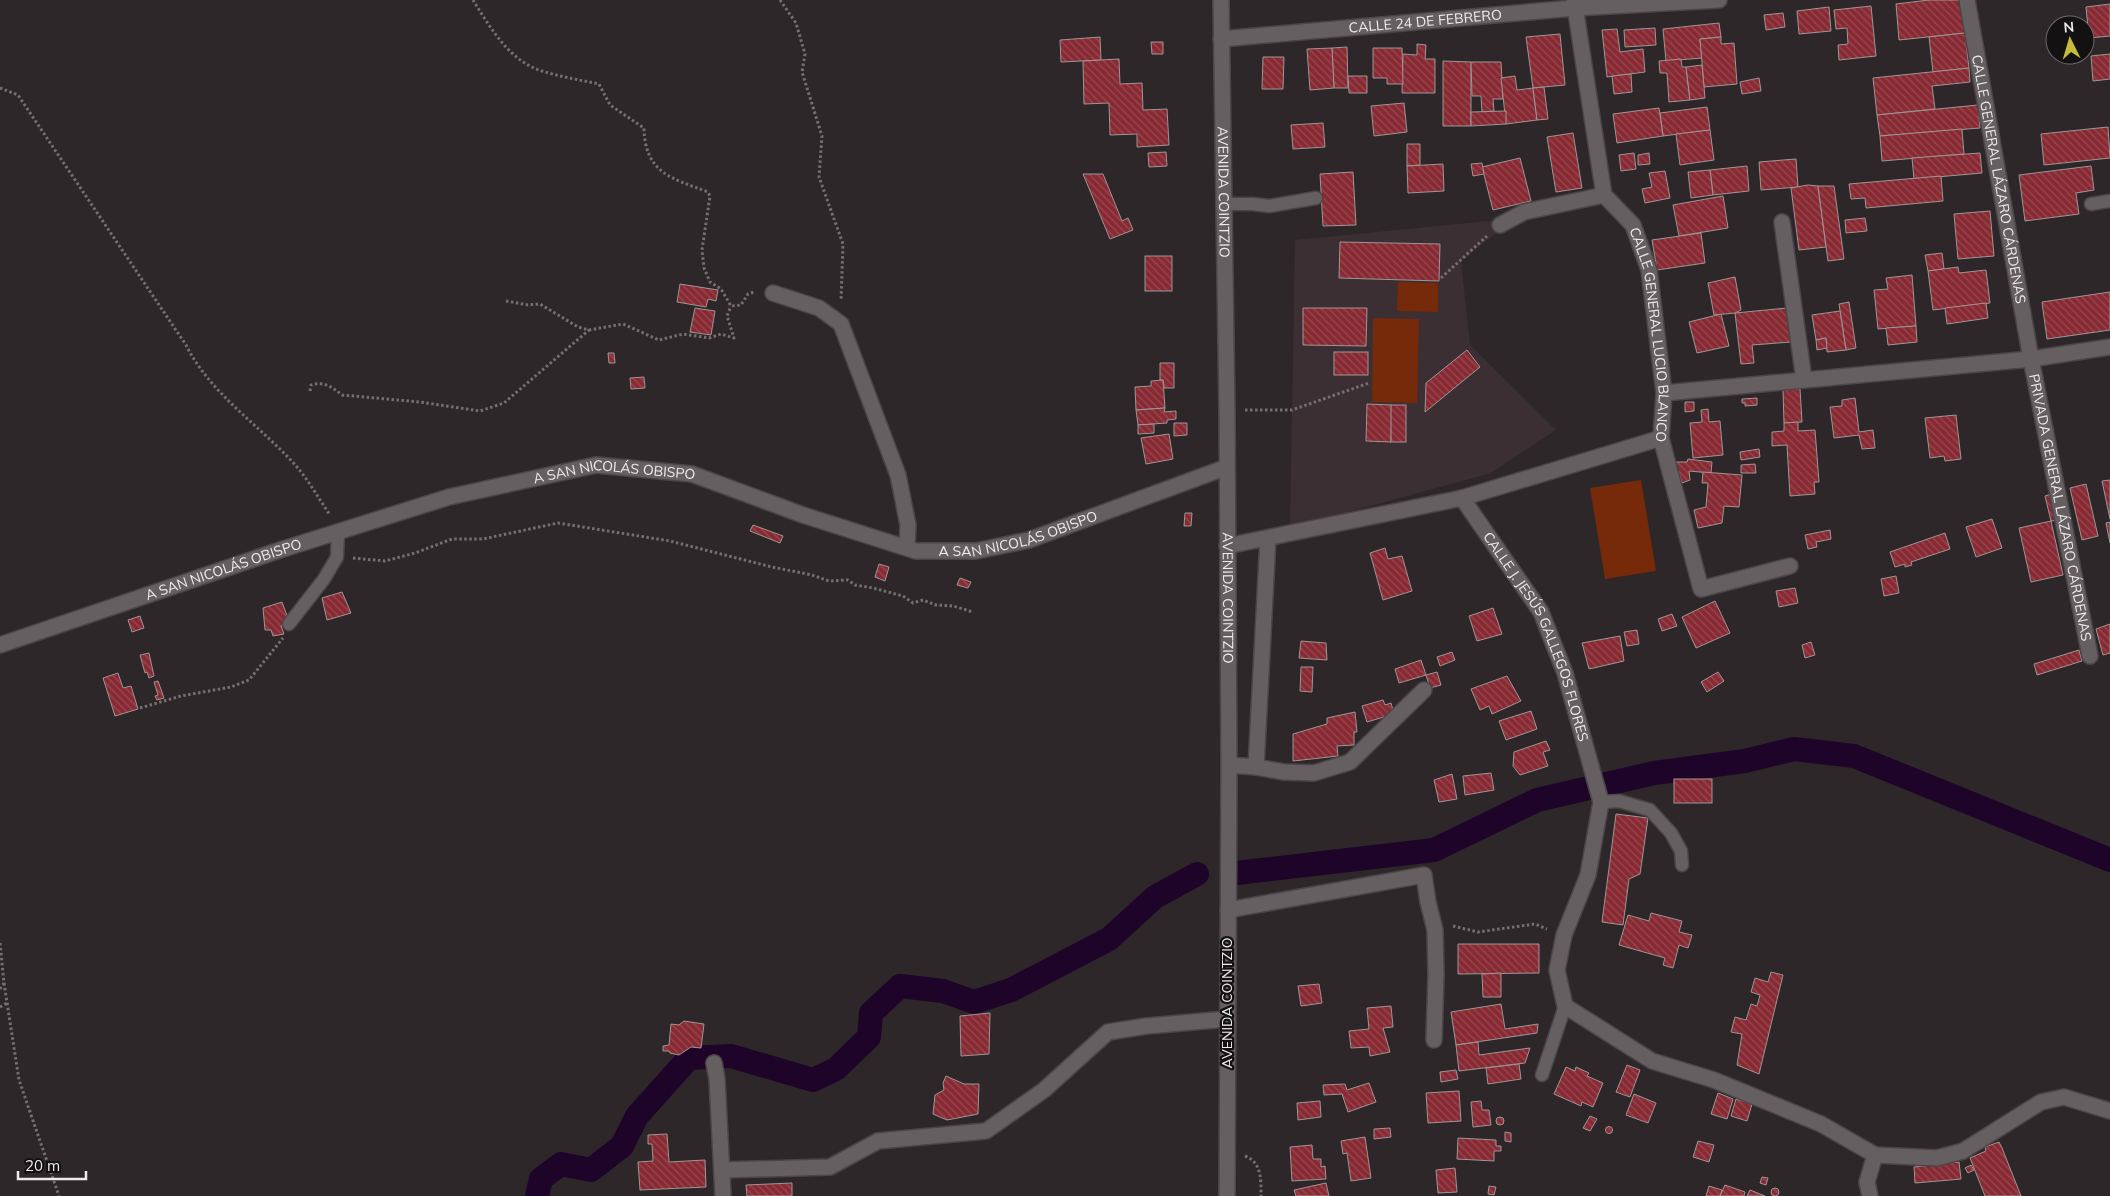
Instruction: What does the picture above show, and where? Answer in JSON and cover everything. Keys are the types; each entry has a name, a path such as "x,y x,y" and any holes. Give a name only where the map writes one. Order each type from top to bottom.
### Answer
{"street":[{"name":"AVENIDA COINTZIO","path":"1222,0 1229,765 1227,1196"},
{"name":"CALLE 24 DE FEBRERO","path":"1221,39 1574,4 1719,0"},
{"name":"CALLE GENERAL LÁZARO CÁRDENAS","path":"1967,0 2031,358"},
{"path":"1500,225 1524,212 1604,195 1574,4"},
{"name":"CALLE GENERAL LUCIO BLANCO","path":"1604,195 1634,225 1649,270 1664,392 1661,438 1702,589 1790,566"},
{"path":"1782,222 1804,380"},
{"path":"773,293 819,308 841,324 898,475 908,525 907,548"},
{"path":"1664,392 2031,358 2110,347"},
{"name":"PRIVADA GENERAL LÁZARO CÁRDENAS","path":"2031,358 2090,656"},
{"path":"1227,546 1462,498 1661,438"},
{"name":"A SAN NICOLÁS OBISPO","path":"0,645 340,531 450,497 596,465 692,474 803,515 916,551 976,551 1029,540 1227,468"},
{"name":"CALLE J. JESÚS GALLEGOS FLORES","path":"1462,498 1541,612 1566,673 1598,793"},
{"path":"1256,767 1268,538"},
{"path":"1229,765 1284,772 1314,773 1350,762 1424,690"},
{"path":"1598,793 1588,875 1564,935 1557,970 1565,1006 1652,1061 1714,1080 1821,1124 1875,1155 1937,1158 1963,1151 2041,1102 2064,1097 2110,1111"},
{"path":"1228,910 1424,875 1435,930 1434,1040"},
{"path":"722,1170 830,1167 878,1141 986,1131 1044,1090 1108,1032 1147,1026 1227,1020"},
{"path":"714,1063 717,1079 723,1196"},
{"path":"1870,1196 1867,1182 1875,1155"}],"lane":[{"path":"1224,204 1269,206 1316,198"},
{"path":"2091,204 2110,201"},
{"path":"289,624 324,579 338,557 340,531"},
{"path":"1598,793 1650,810 1671,833 1681,851 1682,865"},
{"path":"1542,1075 1565,1006"}],"path":[{"path":"473,0 495,35 514,55 540,71 599,84 610,105 644,128 644,143 650,159 669,177 708,192 710,196 702,250 704,268 710,282 721,289 731,306"},
{"path":"780,0 796,23 805,54 802,72 822,136 819,177 843,244 840,289 841,324"},
{"path":"0,88 18,95 186,345 196,365 214,387 298,468 340,531"},
{"path":"1441,278 1500,225"},
{"path":"731,306 741,305 748,294 754,292 773,293"},
{"path":"506,301 528,305 540,304 578,327 589,330 623,324 659,340 683,334 709,338 721,334 734,338 727,316 731,306"},
{"path":"310,391 311,385 321,382 334,388 342,395 410,401 480,411 504,403 589,330"},
{"path":"1227,412 1292,410 1369,383"},
{"path":"338,557 372,558 385,561 415,553 452,539 483,539 558,523 670,541 772,567 812,575 829,581 848,580 855,585 903,596 913,602 923,600 936,605 954,606 973,612"},
{"path":"140,708 181,696 231,687 249,680 284,637 289,624"},
{"path":"1428,902 1445,924 1461,928 1478,932 1535,924 1564,935"},
{"path":"0,942 4,983 19,1080 59,1196"},
{"path":"0,990 4,983"},
{"path":"0,1007 7,1003"},
{"path":"1227,1150 1250,1158 1261,1174 1261,1196"}],"shaded area":[{"path":"1499,220 1500,230 1461,261 1470,345 1556,430 1491,473 1290,528 1295,240"},
{"path":"1398,282 1438,283 1438,312 1397,311"},
{"path":"1373,318 1419,319 1417,403 1372,402"},
{"path":"1641,480 1656,571 1605,579 1590,488"}],"building":[{"path":"1929,0 1962,0 1965,33 1899,40 1896,4"},
{"path":"2110,4 2110,36 2095,37 2095,15 2087,15 2086,7"},
{"path":"1871,6 1876,56 1839,60 1838,45 1848,44 1847,28 1836,29 1834,10"},
{"path":"1829,7 1831,31 1799,34 1797,11"},
{"path":"1783,13 1785,27 1766,30 1764,15"},
{"path":"1719,23 1721,37 1700,39 1702,58 1666,61 1663,29"},
{"path":"1655,28 1656,45 1625,47 1624,30"},
{"path":"1617,29 1620,52 1643,49 1645,72 1607,77 1602,30"},
{"path":"1965,33 1969,68 1933,72 1929,37"},
{"path":"1560,34 1565,85 1533,88 1526,37"},
{"path":"1100,37 1101,60 1061,62 1060,40"},
{"path":"1721,37 1721,44 1734,43 1737,84 1704,87 1700,39"},
{"path":"1151,42 1163,42 1163,54 1152,54"},
{"path":"1417,44 1426,45 1425,59 1435,59 1435,93 1402,93 1403,54 1417,55"},
{"path":"1347,47 1348,88 1334,88 1332,48"},
{"path":"1332,48 1334,88 1310,90 1307,49"},
{"path":"1373,48 1402,48 1403,84 1387,84 1387,78 1373,78"},
{"path":"2110,54 2110,79 2093,81 2092,65 2095,65 2095,56"},
{"path":"1263,57 1284,57 1283,89 1262,89"},
{"path":"1119,59 1120,84 1142,83 1143,110 1167,109 1169,145 1137,147 1137,134 1110,135 1109,103 1084,104 1083,61"},
{"path":"1681,59 1682,67 1686,67 1690,100 1669,102 1667,73 1660,73 1659,61"},
{"path":"1443,61 1471,62 1471,126 1443,126"},
{"path":"1471,62 1501,62 1503,99 1493,99 1494,111 1482,112 1481,96 1472,96"},
{"path":"1702,65 1705,98 1690,100 1686,67"},
{"path":"1969,68 1970,82 1932,86 1935,109 1877,115 1873,78"},
{"path":"1631,74 1632,92 1614,94 1612,76"},
{"path":"1348,76 1367,76 1367,93 1349,93"},
{"path":"1515,76 1517,90 1533,88 1537,120 1506,124 1501,78"},
{"path":"1759,78 1761,91 1742,94 1740,82"},
{"path":"1544,87 1548,119 1537,120 1533,88"},
{"path":"1404,103 1407,132 1374,136 1371,106"},
{"path":"1978,105 1980,128 1880,136 1877,115"},
{"path":"1707,107 1710,130 1663,136 1660,113"},
{"path":"1659,108 1663,136 1617,143 1613,114"},
{"path":"1506,111 1506,124 1471,126 1471,112"},
{"path":"1323,123 1325,147 1293,149 1291,125"},
{"path":"2108,127 2110,158 2044,165 2041,134"},
{"path":"1962,129 1964,154 1882,161 1880,136"},
{"path":"1710,130 1714,160 1680,165 1676,134"},
{"path":"1573,133 1582,188 1556,192 1547,137"},
{"path":"1407,144 1420,144 1420,165 1407,166"},
{"path":"1166,152 1167,166 1149,167 1148,153"},
{"path":"1634,153 1636,169 1621,171 1619,155"},
{"path":"1649,153 1650,164 1638,165 1638,155"},
{"path":"1980,153 1982,173 1914,179 1912,158"},
{"path":"1520,158 1531,201 1493,210 1482,167"},
{"path":"1796,159 1798,187 1761,190 1759,162"},
{"path":"1482,163 1484,174 1473,176 1471,164"},
{"path":"1443,164 1444,191 1408,193 1407,166"},
{"path":"1747,166 1749,191 1713,195 1710,170"},
{"path":"2091,166 2094,190 2076,193 2079,214 2025,221 2019,175"},
{"path":"1710,170 1713,195 1691,198 1688,172"},
{"path":"1665,171 1670,198 1645,203 1642,189 1652,187 1649,173"},
{"path":"1353,172 1356,225 1323,226 1320,174"},
{"path":"1083,174 1103,174 1122,221 1128,218 1133,230 1110,239"},
{"path":"1941,176 1943,201 1866,208 1865,198 1851,199 1849,184"},
{"path":"1808,185 1818,186 1826,247 1799,250 1791,188"},
{"path":"1818,186 1834,186 1844,259 1828,261"},
{"path":"1723,196 1728,228 1679,236 1673,205"},
{"path":"1990,211 1994,256 1958,259 1954,214"},
{"path":"1865,218 1867,231 1846,233 1845,220"},
{"path":"1701,233 1705,263 1657,270 1652,240"},
{"path":"1340,242 1440,244 1439,281 1339,278"},
{"path":"1942,253 1944,269 1928,271 1925,255"},
{"path":"1145,256 1172,256 1172,291 1145,291"},
{"path":"1958,267 1959,273 1986,270 1990,303 1933,310 1928,271"},
{"path":"1912,275 1916,326 1878,329 1874,290 1888,289 1886,278"},
{"path":"1735,277 1741,310 1735,313 1714,315 1708,283"},
{"path":"680,284 718,290 716,301 708,299 706,307 677,302"},
{"path":"2110,292 2110,330 2047,339 2042,302"},
{"path":"1849,302 1856,348 1846,350 1839,304"},
{"path":"1986,303 1988,318 1947,324 1945,308"},
{"path":"695,308 715,311 711,335 690,332"},
{"path":"1303,308 1367,308 1366,346 1303,345"},
{"path":"1787,308 1791,342 1752,345 1754,363 1741,364 1735,313"},
{"path":"1840,311 1846,350 1827,352 1826,338 1816,340 1812,315"},
{"path":"1721,314 1729,346 1697,353 1689,322"},
{"path":"1916,326 1917,342 1888,345 1886,328"},
{"path":"1826,338 1827,348 1817,350 1816,340"},
{"path":"1467,350 1480,367 1425,412 1426,383"},
{"path":"1334,352 1368,352 1368,375 1334,375"},
{"path":"608,353 614,353 615,363 609,363"},
{"path":"1160,363 1174,363 1174,388 1164,388 1163,380 1160,380"},
{"path":"644,377 645,388 631,389 630,378"},
{"path":"1163,380 1165,408 1136,410 1135,387 1151,386 1151,381"},
{"path":"1800,389 1802,422 1784,423 1783,390"},
{"path":"1757,398 1757,405 1745,406 1745,403 1742,403 1742,399"},
{"path":"1855,398 1859,432 1873,430 1875,448 1862,449 1859,435 1834,438 1830,407 1842,406 1842,400"},
{"path":"1685,402 1694,402 1694,411 1685,412"},
{"path":"1367,404 1392,405 1391,442 1366,441"},
{"path":"1391,405 1406,405 1406,442 1391,442"},
{"path":"1165,408 1164,412 1176,411 1176,419 1167,420 1167,423 1138,425 1136,410"},
{"path":"1708,409 1709,422 1720,421 1723,455 1693,458 1690,423 1702,422 1701,410"},
{"path":"1956,415 1961,459 1945,461 1944,456 1930,458 1925,418"},
{"path":"1798,422 1798,431 1815,430 1819,482 1814,482 1815,494 1790,496 1787,445 1772,446 1772,432 1784,431 1784,423"},
{"path":"1174,423 1187,423 1187,435 1174,436"},
{"path":"1154,424 1154,433 1138,434 1138,425"},
{"path":"1169,434 1173,459 1146,464 1141,438"},
{"path":"1759,449 1760,457 1741,460 1740,452"},
{"path":"1688,459 1712,462 1711,473 1689,471 1690,480 1682,483 1679,473 1676,473 1675,462 1687,462"},
{"path":"1755,464 1756,473 1741,473 1741,465"},
{"path":"1703,472 1742,475 1739,507 1724,506 1722,523 1698,528 1694,510 1706,507 1708,483 1702,483"},
{"path":"2110,480 2110,519 2102,481"},
{"path":"2086,484 2098,536 2082,540 2070,488"},
{"path":"2051,494 2057,520 2051,521 2045,496"},
{"path":"1185,513 1192,513 1191,526 1184,526"},
{"path":"1992,519 2002,548 1976,557 1966,527"},
{"path":"2051,521 2063,575 2031,582 2019,528"},
{"path":"2110,522 2110,543 2106,523"},
{"path":"753,525 783,536 780,543 750,531"},
{"path":"1830,530 1831,539 1816,542 1817,547 1808,549 1805,535"},
{"path":"1945,533 1950,549 1911,562 1912,565 1905,567 1905,564 1895,567 1890,552"},
{"path":"1385,548 1388,559 1402,556 1412,591 1383,600 1370,553"},
{"path":"879,564 889,567 885,581 875,577"},
{"path":"1896,576 1899,593 1884,596 1881,579"},
{"path":"960,578 971,582 968,588 957,585"},
{"path":"1795,588 1798,603 1779,607 1776,591"},
{"path":"342,592 351,613 327,620 322,598"},
{"path":"1715,601 1730,633 1696,648 1682,617"},
{"path":"282,602 289,621 281,626 284,634 273,636 271,630 265,630 263,608"},
{"path":"1493,608 1502,634 1477,641 1469,616"},
{"path":"1672,614 1677,626 1662,631 1658,619"},
{"path":"140,616 144,628 132,632 128,620"},
{"path":"2110,624 2110,653 2103,655 2096,629"},
{"path":"1637,630 1639,644 1627,646 1624,632"},
{"path":"1620,636 1624,661 1589,669 1582,643"},
{"path":"1301,641 1326,643 1327,660 1299,658"},
{"path":"1811,642 1815,655 1805,658 1802,645"},
{"path":"2079,650 2082,661 2037,675 2034,664"},
{"path":"1452,652 1455,660 1440,666 1437,657"},
{"path":"149,653 154,676 149,678 147,672 145,673 140,655"},
{"path":"1421,660 1426,675 1399,683 1395,669"},
{"path":"1301,667 1313,667 1312,692 1300,691"},
{"path":"1437,672 1441,685 1430,688 1426,675"},
{"path":"1718,672 1724,681 1707,692 1701,682"},
{"path":"118,673 123,688 131,686 138,709 115,716 103,678"},
{"path":"1507,676 1521,701 1492,714 1489,706 1480,710 1471,689"},
{"path":"158,681 164,698 157,700 155,696 158,695 154,682"},
{"path":"1383,700 1385,705 1391,703 1394,714 1367,722 1362,706"},
{"path":"1531,711 1537,729 1506,740 1499,721"},
{"path":"1355,712 1357,732 1354,732 1354,745 1337,746 1338,756 1293,761 1293,734 1327,724 1327,718"},
{"path":"1546,741 1550,750 1543,752 1548,766 1520,775 1513,766 1514,752"},
{"path":"1491,773 1494,790 1465,795 1463,776"},
{"path":"1452,774 1457,799 1439,802 1434,780"},
{"path":"1674,779 1712,779 1712,803 1674,803"},
{"path":"1616,814 1648,818 1640,874 1629,879 1623,925 1602,922"},
{"path":"1651,913 1682,921 1679,932 1692,935 1688,948 1679,945 1673,968 1663,965 1665,958 1619,945 1628,915 1649,921"},
{"path":"1458,944 1539,944 1539,973 1458,974"},
{"path":"1771,972 1783,975 1759,1074 1737,1065 1742,1034 1731,1032 1735,1017 1746,1020 1751,1004 1757,1006 1760,995 1751,992 1755,978 1768,982"},
{"path":"1501,973 1501,997 1483,997 1482,974"},
{"path":"1319,984 1322,1003 1301,1006 1298,986"},
{"path":"1501,1004 1505,1029 1538,1024 1537,1033 1456,1045 1451,1012"},
{"path":"1391,1006 1393,1027 1383,1028 1390,1052 1370,1056 1369,1047 1351,1048 1349,1031 1369,1029 1367,1008"},
{"path":"990,1013 989,1054 961,1056 960,1016"},
{"path":"684,1021 704,1024 701,1048 691,1047 679,1055 663,1051 663,1046 669,1045 671,1024 679,1025"},
{"path":"1478,1042 1479,1055 1530,1048 1525,1063 1459,1071 1456,1045"},
{"path":"1519,1064 1521,1079 1488,1084 1486,1068"},
{"path":"1627,1065 1640,1070 1630,1097 1616,1092"},
{"path":"1566,1067 1575,1071 1576,1067 1589,1073 1587,1076 1603,1083 1593,1107 1582,1102 1581,1106 1554,1094"},
{"path":"1456,1070 1458,1079 1441,1082 1440,1072"},
{"path":"946,1076 964,1084 979,1084 978,1114 947,1120 933,1114 935,1095 944,1090 943,1083"},
{"path":"1369,1083 1376,1102 1348,1112 1342,1094 1324,1095 1323,1085 1345,1084 1347,1090"},
{"path":"1459,1091 1461,1121 1428,1123 1426,1093"},
{"path":"1718,1093 1733,1099 1727,1119 1711,1114"},
{"path":"1634,1094 1656,1103 1648,1123 1626,1115"},
{"path":"1736,1099 1752,1104 1747,1121 1731,1116"},
{"path":"1320,1101 1321,1117 1298,1120 1297,1103"},
{"path":"1481,1101 1482,1110 1489,1110 1491,1125 1473,1127 1471,1102"},
{"path":"1590,1116 1597,1119 1590,1131 1583,1128"},
{"path":"1500,1117 1504,1121 1500,1125 1496,1121"},
{"path":"1609,1127 1612,1130 1609,1133 1606,1130"},
{"path":"1390,1128 1391,1137 1374,1139 1374,1129"},
{"path":"1505,1132 1511,1133 1511,1142 1505,1141"},
{"path":"667,1134 669,1162 705,1160 706,1187 640,1190 638,1162 653,1161 652,1144 648,1144 648,1135"},
{"path":"1365,1137 1371,1178 1351,1181 1347,1153 1343,1154 1341,1141"},
{"path":"1458,1138 1496,1140 1496,1146 1501,1146 1501,1151 1494,1151 1494,1161 1457,1159"},
{"path":"1698,1141 1714,1145 1709,1162 1693,1157"},
{"path":"1999,1142 2021,1196 1985,1196 1970,1158 1986,1151 1985,1147"},
{"path":"1312,1145 1313,1159 1321,1159 1321,1167 1325,1166 1326,1179 1292,1181 1290,1147"},
{"path":"1959,1162 1961,1179 1915,1183 1914,1167"},
{"path":"1971,1165 1974,1170 1968,1173 1965,1168"},
{"path":"1455,1168 1457,1192 1438,1193 1436,1170"},
{"path":"1762,1177 1768,1178 1766,1185 1760,1183"},
{"path":"792,1183 792,1196 747,1196 746,1185"},
{"path":"1326,1183 1329,1196 1296,1196 1294,1190"},
{"path":"1725,1185 1745,1192 1744,1196 1720,1196"},
{"path":"1489,1186 1496,1187 1494,1195 1488,1194"},
{"path":"1709,1186 1722,1190 1720,1196 1706,1196"},
{"path":"1775,1188 1779,1192 1775,1196 1771,1192"},
{"path":"1750,1190 1765,1196 1747,1196"}],"waterway":[{"path":"1236,873 1434,850 1537,800 1654,773 1745,761 1794,749 1854,756 2110,860"},
{"path":"537,1196 541,1179 561,1164 591,1170 622,1146 637,1116 689,1058 731,1056 813,1080 836,1069 869,1037 871,1013 900,986 943,991 974,1002 1011,990 1109,939 1155,897 1197,874"}]}
